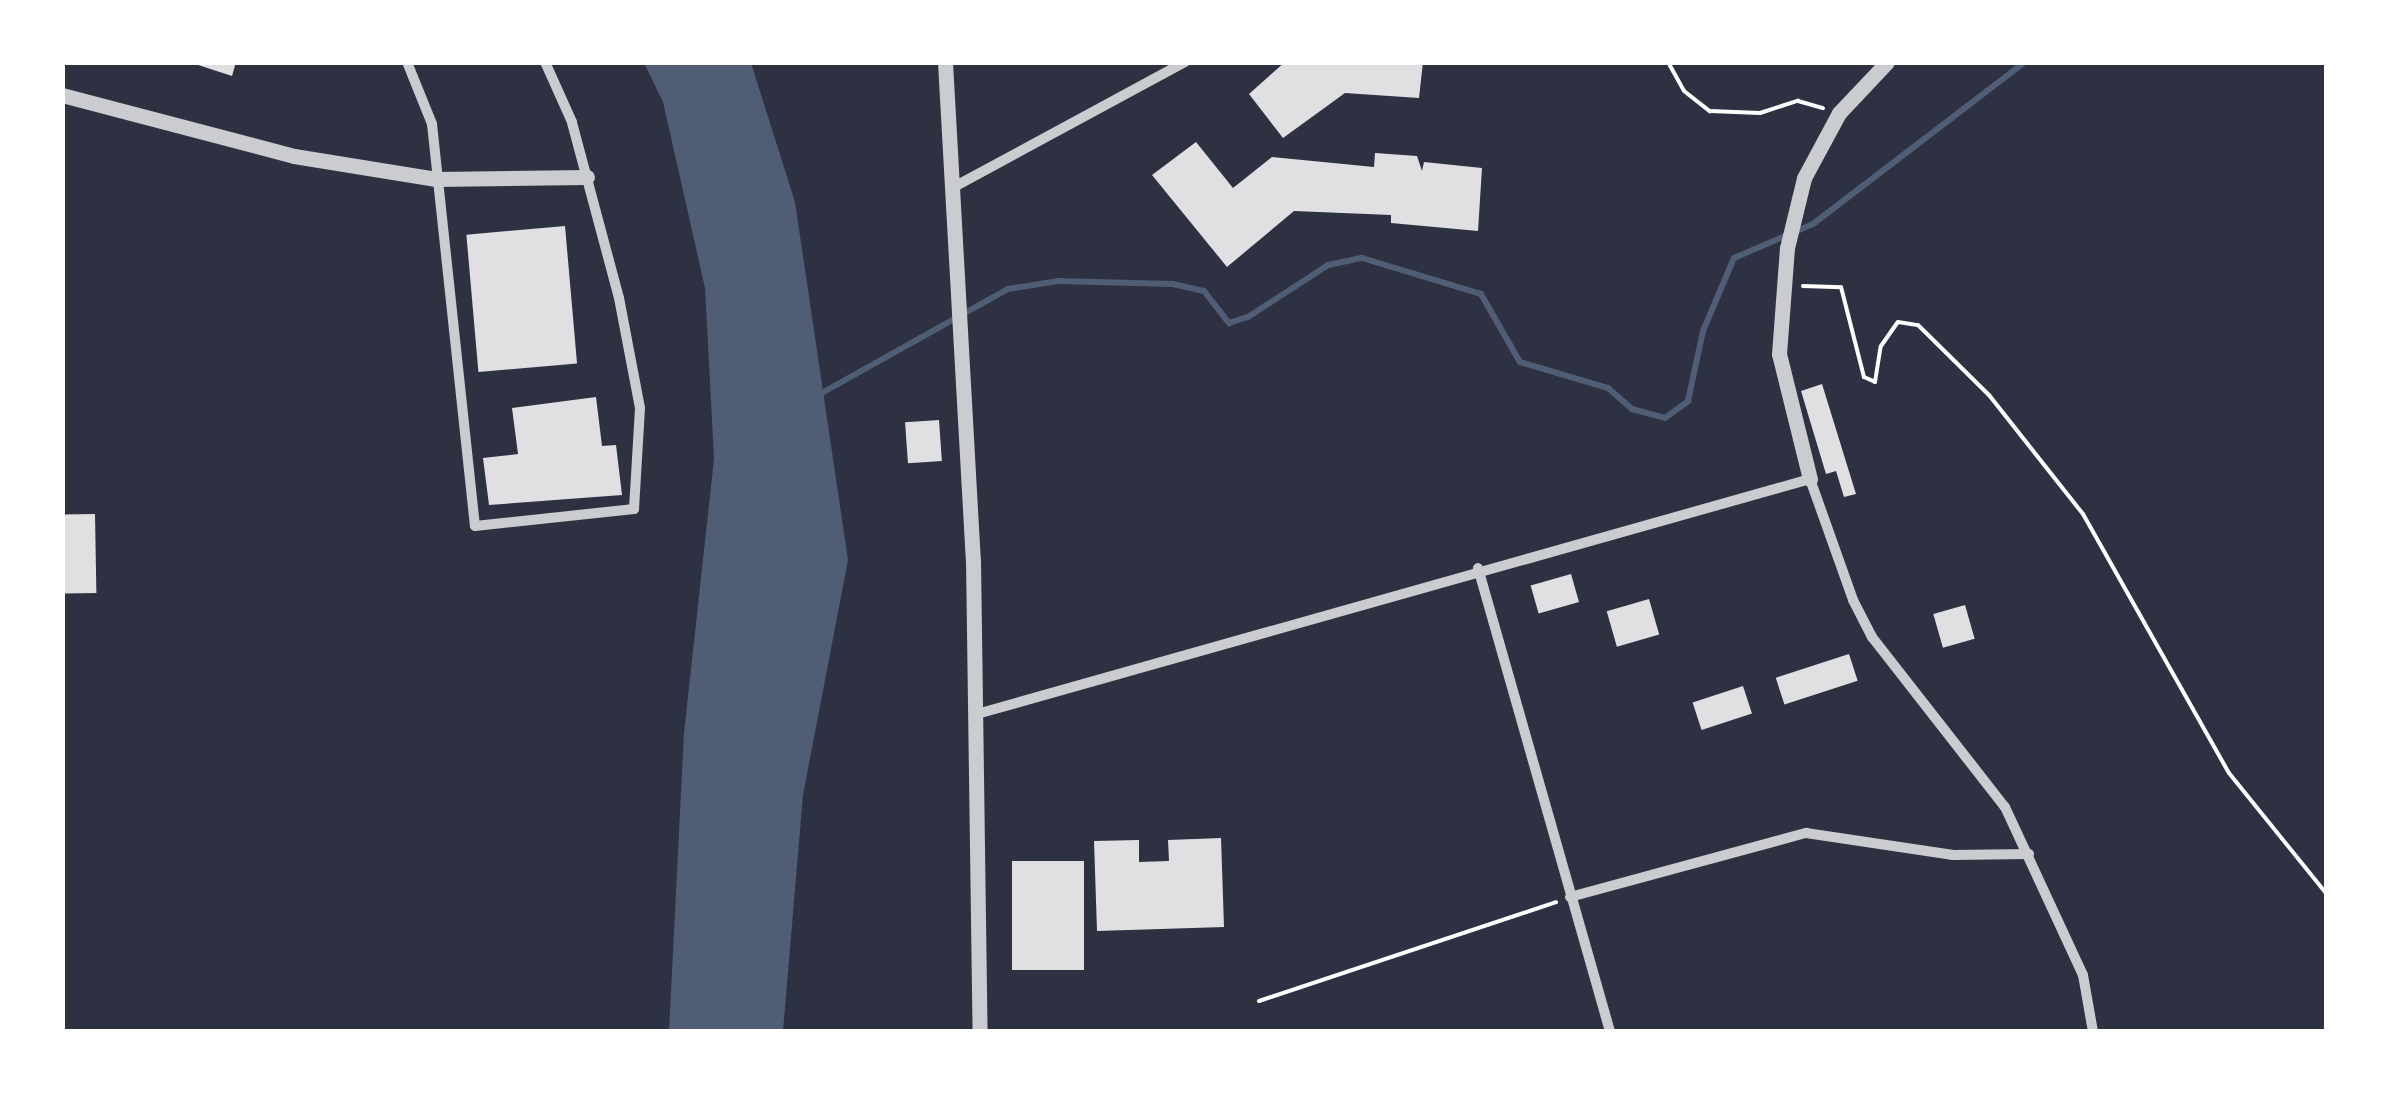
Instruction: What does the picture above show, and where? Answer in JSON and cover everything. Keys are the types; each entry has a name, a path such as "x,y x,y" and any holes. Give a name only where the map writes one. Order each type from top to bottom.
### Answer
{"street":[{"path":"407,62 432,124 475,526 634,509 640,408 587,178 544,62"},
{"path":"945,62 960,285 978,714 980,1032"},
{"path":"952,188 1186,62"},
{"path":"1887,62 1839,113 1804,178 1783,286 1782,385 1852,600 1872,637 1991,787 2029,854 2083,975 2093,1032"},
{"path":"62,94 294,156 436,179 587,178"},
{"path":"978,714 1478,568 1810,479"},
{"path":"1478,568 1610,1032"},
{"path":"1570,897 1806,833 1953,855 2029,854"}],"path":[{"path":"1668,62 1684,91 1710,110 1760,113 1798,102 1839,113"},
{"path":"1783,286 1841,287 1864,378 1875,382 1881,346 1898,322 1918,325 1988,396 2083,514 2228,773 2326,893"},
{"path":"1259,1001 1570,897"}],"water":[{"path":"644,63 751,63 795,202 848,560 803,795 783,1031 669,1031 684,733 714,459 705,288 663,102"}],"building":[{"path":"189,62 236,62 232,76"},
{"path":"1285,62 1423,62 1419,98 1345,93 1283,138 1249,94"},
{"path":"1196,142 1233,188 1272,157 1374,167 1375,153 1417,156 1422,171 1424,162 1482,168 1478,231 1391,223 1391,215 1294,211 1227,267 1152,175"},
{"path":"565,226 577,363 478,372 466,235"},
{"path":"1822,384 1856,494 1844,497 1836,471 1826,474 1801,391"},
{"path":"596,397 602,446 616,445 622,495 489,505 483,458 518,454 512,408"},
{"path":"939,420 942,461 908,463 905,422"},
{"path":"95,514 96,593 63,594 62,515"},
{"path":"1571,574 1579,602 1539,613 1531,586"},
{"path":"1649,599 1659,635 1617,647 1607,611"},
{"path":"1965,605 1975,639 1943,648 1933,614"},
{"path":"1849,654 1858,681 1784,704 1776,678"},
{"path":"1743,686 1752,714 1702,730 1693,702"},
{"path":"1221,838 1224,927 1097,931 1094,841 1139,840 1139,862 1169,861 1168,840"},
{"path":"1012,861 1084,861 1084,970 1012,970"}],"waterway":[{"path":"820,394 1008,289 1058,281 1173,284 1204,291 1229,323 1248,317 1328,265 1362,258 1481,294 1520,362 1608,388 1632,409 1665,418 1688,401 1703,331 1734,258 1813,224 2025,62"}]}
